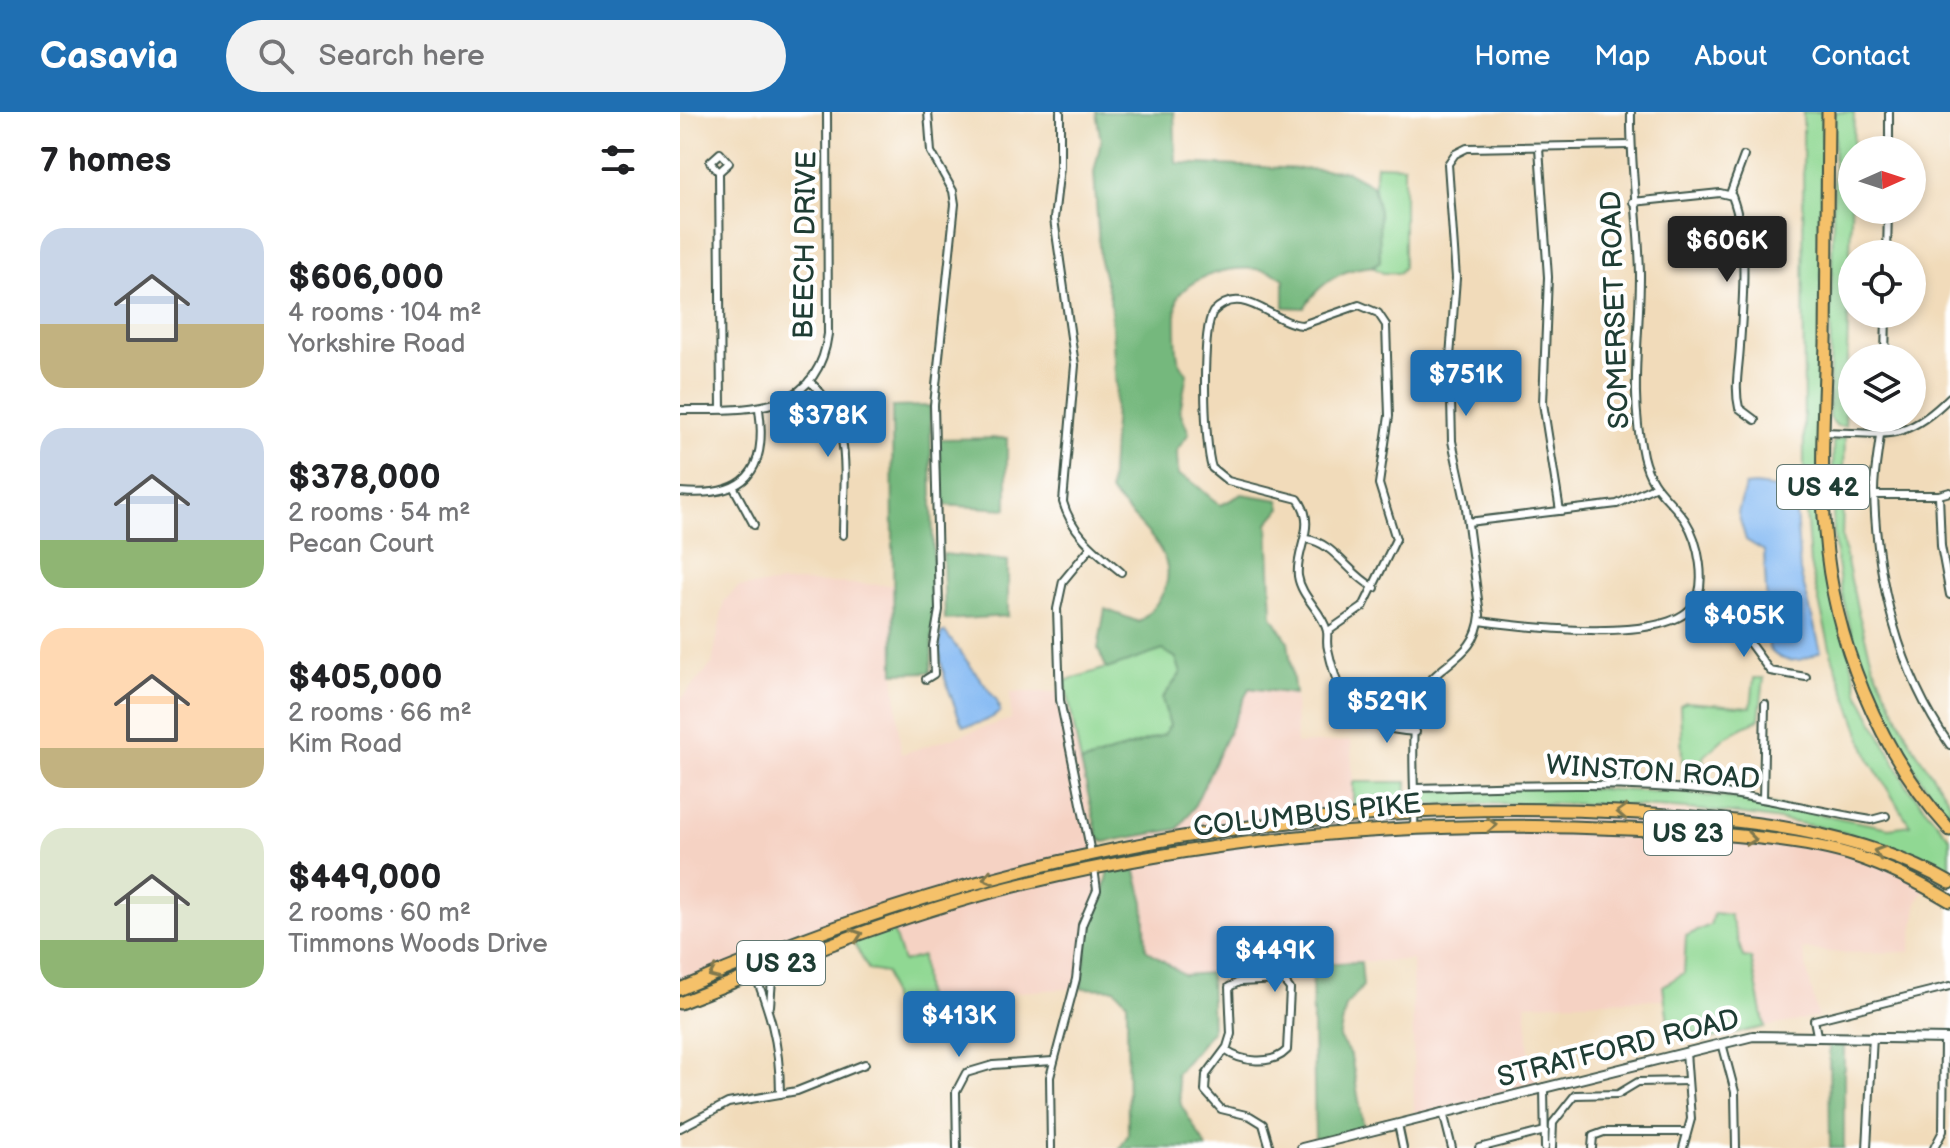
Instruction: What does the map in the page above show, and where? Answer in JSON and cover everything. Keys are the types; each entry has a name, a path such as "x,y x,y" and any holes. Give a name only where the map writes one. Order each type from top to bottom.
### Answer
{"highway":[{"name":"US 42","path":"1828,112 1824,432 1826,542 1847,642 1890,746 1915,787 1950,830"},
{"name":"COLUMBUS PIKE","path":"680,989 749,959 905,901 1162,838 1236,826 1341,816 1415,810 1596,811 1744,823 1868,848 1950,883"},
{"name":"COLUMBUS PIKE","path":"680,1003 899,920 1014,886 1218,845 1342,831 1414,827 1570,826 1776,842 1852,855 1886,867 1949,900"},
{"path":"1094,868 1103,859 1155,846 1162,838"},
{"path":"1014,886 1020,879 1082,862 1091,853"}],"street":[{"name":"BEECH DRIVE","path":"680,410 759,409 786,400 809,381 824,354 828,334 827,112"},
{"path":"926,679 934,674 933,646 939,610 934,395 955,204 953,191 929,144 928,112"},
{"path":"1060,112 1060,167 1054,219 1075,365 1062,492 1070,522 1091,547 1121,572"},
{"name":"SOMERSET ROAD","path":"1631,112 1633,202 1640,277 1635,403 1644,460 1654,487 1684,519 1694,539 1700,584 1691,609"},
{"path":"1889,112 1889,136"},
{"path":"1414,827 1418,702 1425,687 1468,649 1480,621 1468,522 1452,441 1450,357 1456,278 1448,164 1455,154 1467,148 1630,145"},
{"path":"1539,148 1548,277 1543,403 1560,511"},
{"path":"1744,156 1730,194 1741,221 1742,320 1736,394 1739,408 1755,420"},
{"path":"719,172 721,409"},
{"path":"1633,202 1730,194"},
{"path":"1327,632 1358,611 1375,588 1396,536 1379,484 1389,416 1387,329 1381,316 1364,306 1347,306 1311,324 1298,325 1245,301 1222,303 1210,317 1208,330 1206,418 1212,468 1228,481 1296,498 1307,519 1299,581 1327,632 1327,647 1342,695 1353,712 1381,729 1416,728"},
{"path":"809,381 828,399 841,426 843,535"},
{"path":"1824,432 1897,433 1921,425 1950,397"},
{"path":"680,492 709,495 734,488 753,470 761,453 759,409"},
{"path":"1881,433 1875,495 1880,557 1898,639 1950,745"},
{"path":"1468,522 1623,503 1654,487"},
{"path":"734,488 754,525"},
{"path":"1875,495 1939,495 1950,492"},
{"path":"1939,495 1941,546 1950,595"},
{"path":"1306,539 1323,542 1361,581 1375,588"},
{"path":"1091,547 1063,581 1057,609 1060,700 1091,853"},
{"path":"1480,621 1542,628 1638,628 1660,623 1691,609 1705,620 1743,634 1770,671 1806,677"},
{"path":"1763,799 1765,704"},
{"name":"WINSTON ROAD","path":"1416,788 1594,784 1689,789 1763,799 1871,820 1886,816"},
{"path":"1341,816 1342,831"},
{"path":"1051,1148 1049,1086 1076,979 1082,925 1097,890 1094,868"},
{"path":"749,959 770,1009 778,1043 780,1094"},
{"path":"770,1009 773,966"},
{"path":"1225,1050 1240,1060 1277,1059 1287,1050 1291,999 1290,989 1283,980 1239,982 1229,987 1231,1034 1225,1050 1206,1075 1207,1095 1221,1109 1250,1116 1263,1124 1270,1148"},
{"path":"1817,1035 1814,1020 1950,986"},
{"name":"STRATFORD ROAD","path":"1302,1148 1753,1036 1947,1039"},
{"path":"1867,1148 1873,1036"},
{"path":"1934,1148 1943,1131 1947,1039"},
{"path":"1722,1043 1735,1092 1736,1148"},
{"path":"1683,1148 1691,1119 1691,1085 1686,1052"},
{"path":"957,1148 956,1092 966,1073 993,1065 1053,1061"},
{"path":"680,1128 728,1103 797,1091 865,1064"},
{"path":"1573,1080 1575,1095"},
{"path":"1552,1148 1553,1123 1575,1095 1618,1094 1638,1082 1688,1081"},
{"path":"1544,1087 1545,1148"},
{"path":"1443,1112 1452,1148"},
{"path":"1398,1124 1403,1148"},
{"path":"1479,1148 1545,1131"},
{"path":"1592,1148 1593,1136 1604,1132 1687,1132"}],"shaded area":[{"path":"797,582 892,585 894,673 901,754 1011,719 1010,692 1066,692 1104,881 1102,901 1088,932 1081,988 925,998 922,957 903,962 892,927 680,1009 680,700 712,664 724,601 738,587"},
{"path":"1249,688 1295,694 1296,744 1351,741 1354,810 1464,803 1694,812 1838,831 1907,852 1941,868 1918,900 1910,952 1840,953 1802,949 1818,1017 1765,1027 1751,958 1743,957 1730,915 1686,937 1684,973 1663,986 1664,999 1525,1004 1530,1062 1538,1085 1414,1116 1412,960 1329,963 1184,975 1146,949 1144,902 1135,868 1133,836 1178,829 1194,807"}],"green space":[{"path":"1096,112 1174,112 1176,163 1346,171 1373,186 1379,212 1380,261 1332,279 1314,294 1304,308 1284,307 1284,279 1260,269 1215,273 1188,286 1177,299 1177,353 1187,374 1180,411 1189,433 1177,450 1178,475 1221,505 1242,494 1279,500 1281,508 1268,523 1272,616 1288,641 1295,694 1249,688 1194,807 1178,829 1104,842 1098,837 1081,763 1164,735 1170,725 1162,699 1181,673 1176,658 1163,650 1107,669 1098,649 1105,609 1139,622 1157,603 1166,585 1167,569 1153,539 1110,492 1116,389 1110,297 1100,261 1094,172 1101,141"},
{"path":"1803,112 1822,112 1820,520 1858,692 1907,786 1950,838 1950,873 1898,849 1836,831 1768,818 1622,805 1425,805 1423,791 1557,787 1684,793 1748,800 1889,828 1910,825 1870,761 1832,656 1810,564 1804,483"},
{"path":"1835,112 1854,112 1853,136 1838,136 1838,224 1851,224 1850,240 1838,240 1838,328 1848,328 1847,344 1838,344 1838,426 1829,417"},
{"path":"1376,165 1404,166 1404,267 1399,273 1383,273 1373,267 1380,261 1375,199"},
{"path":"930,406 934,595 931,672 894,673 892,407"},
{"path":"1845,436 1842,538 1857,608 1873,665 1911,743 1950,802 1950,821 1889,725 1873,692 1849,623 1835,547 1833,508 1833,442"},
{"path":"1007,438 1007,509 941,505 937,439"},
{"path":"943,554 1008,561 1008,616 945,620"},
{"path":"1163,650 1176,658 1181,673 1162,699 1170,725 1164,735 1081,763 1065,681"},
{"path":"1754,678 1764,678 1759,719 1725,737 1703,757 1709,785 1683,783 1680,705 1686,702 1751,707"},
{"path":"1353,782 1407,782 1406,805 1353,810"},
{"path":"1135,868 1144,902 1146,949 1184,975 1210,973 1212,1031 1176,1074 1181,1105 1207,1148 1120,1148 1128,1135 1127,1002 1115,989 1081,988 1088,932 1102,901 1109,870"},
{"path":"1714,913 1730,915 1743,957 1751,958 1765,1027 1704,1040 1693,1032 1670,1035 1663,986 1684,973 1686,936 1710,925"},
{"path":"892,927 903,962 922,956 925,998 892,1002 886,973 869,970 853,942"},
{"path":"1361,962 1363,986 1346,1006 1339,1038 1351,1056 1364,1129 1315,1141 1312,964"},
{"path":"1844,1043 1844,1148 1830,1148 1829,1044"}],"water":[{"path":"1745,486 1791,490 1795,497 1800,571 1821,651 1808,657 1787,660 1769,648 1764,551 1746,540 1738,513"},
{"path":"945,632 997,701 1000,712 983,722 964,726 961,722 942,667 940,644 941,633"}]}
